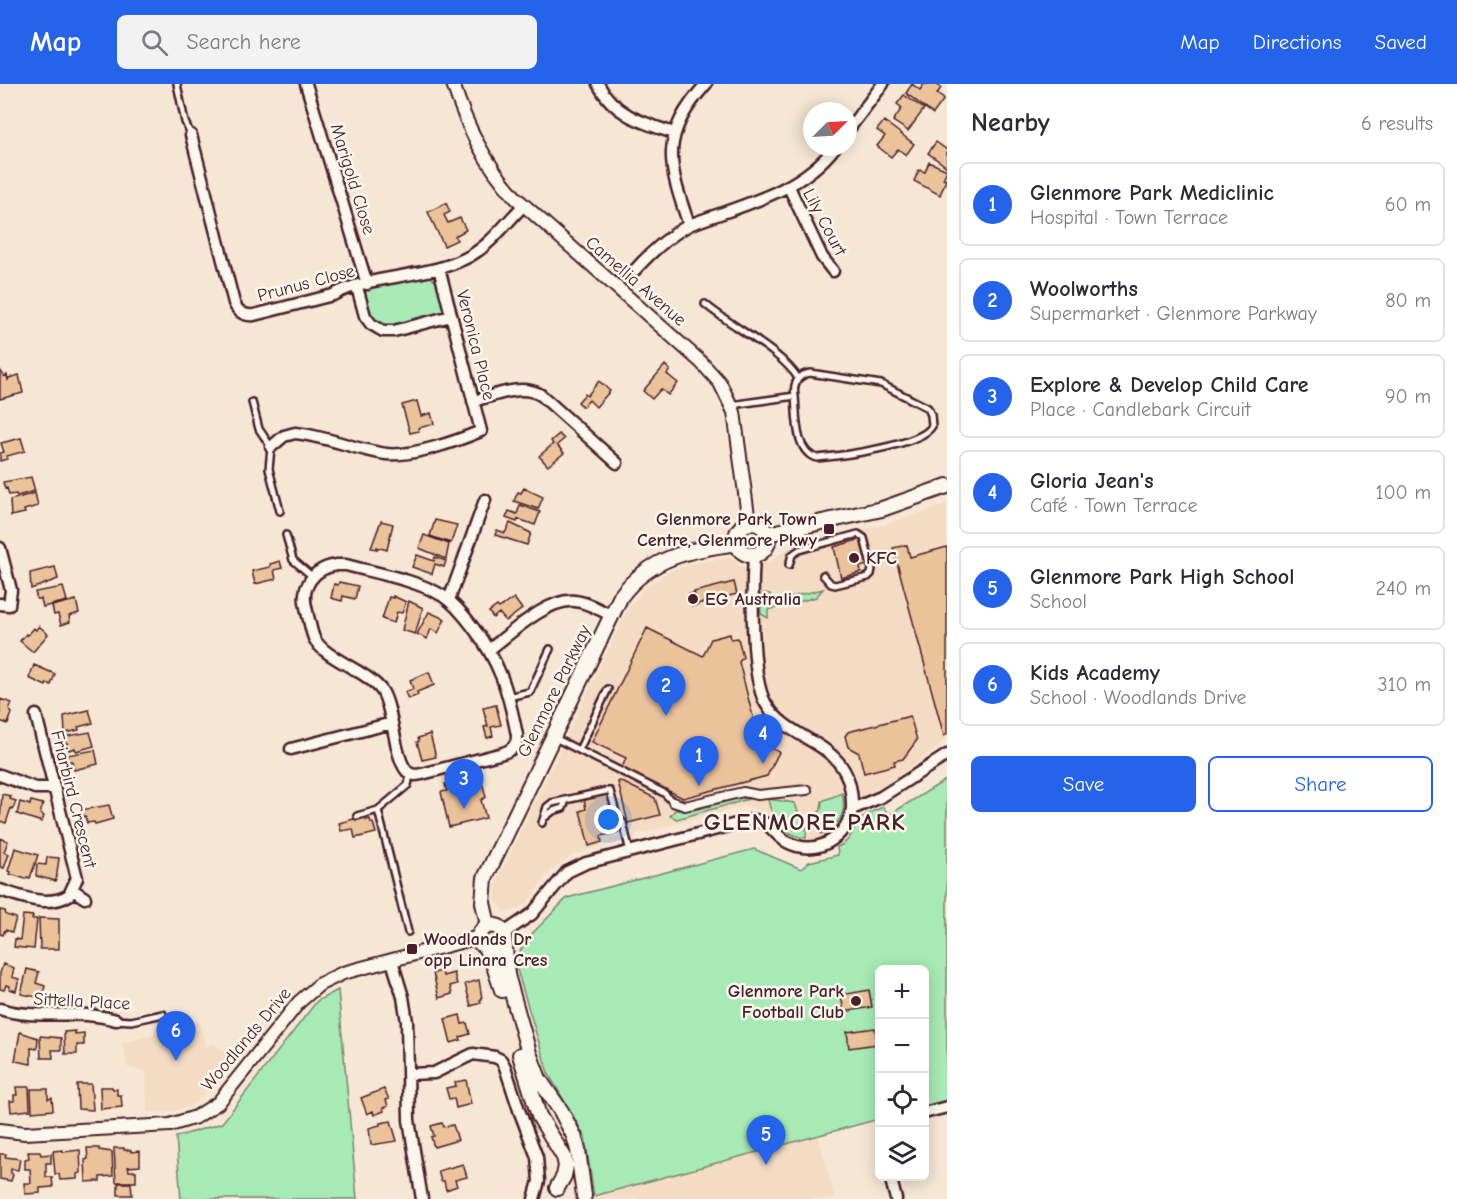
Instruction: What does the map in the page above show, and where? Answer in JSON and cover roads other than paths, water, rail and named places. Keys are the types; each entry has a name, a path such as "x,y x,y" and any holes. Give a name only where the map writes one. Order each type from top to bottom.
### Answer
{"main road":[{"path":"767,534 882,509 947,486"},
{"path":"749,524 762,526 767,534 766,545 761,552 745,553 737,543 738,532 749,524"},
{"name":"Glenmore Parkway","path":"488,925 483,903 485,878 625,590 653,565 681,553 737,543"},
{"path":"555,1193 564,1176 564,1157 539,1116 498,976 482,943 482,930 488,925 499,927 504,938 507,975 529,1053 539,1079 561,1111 574,1136 584,1197"},
{"path":"482,943 490,950 498,949 504,938"},
{"path":"555,1193 568,1183 579,1187 584,1197"}],"street":[{"name":"Marigold Close","path":"306,84 362,285 365,316 371,324 383,331 394,331 451,316"},
{"name":"Camellia Avenue","path":"453,84 464,116 484,158 505,186 523,206 708,369 720,383 732,405 749,524"},
{"path":"598,84 609,102 623,113 639,122 674,133"},
{"path":"689,225 672,172 674,133 683,113 706,84"},
{"path":"857,118 882,84"},
{"name":"Prunus Close","path":"191,135 234,303 238,311 244,315 254,315 333,295 342,290 439,268 461,260 476,252 523,206"},
{"path":"634,272 655,247 689,225 789,187 811,173 827,156"},
{"name":"Lily Court","path":"789,187 822,257 833,272"},
{"name":"Veronica Place","path":"271,447 285,436 295,433 378,453 398,454 464,439 481,431 439,268"},
{"path":"473,401 519,390 532,390 541,395 617,463"},
{"path":"449,600 484,500"},
{"path":"0,548 11,594 9,605 0,604"},
{"path":"504,938 532,914 561,877 572,868 586,863 755,820 768,824 779,836 792,844 805,847 834,840 842,833 849,822 852,809 847,780 836,759 824,748 775,716 762,698 756,672 754,554"},
{"path":"346,566 407,582 435,592 449,600 463,614 489,649 500,669 518,738 513,748 503,753 410,775 402,762 386,699 381,690 320,647 314,639 304,598 313,577 327,567 346,566"},
{"path":"489,649 545,609 559,602 581,602 611,615"},
{"name":"Friarbird Crescent","path":"0,890 22,897 47,901 64,898 72,890 77,878 36,715"},
{"path":"291,749 392,723"},
{"path":"852,809 880,797 947,755"},
{"path":"0,775 35,788 54,788"},
{"path":"673,802 686,806 743,792 758,795 807,790"},
{"name":"Friarbird Crescent","path":"72,890 85,898"},
{"name":"Woodlands Drive","path":"0,1130 25,1133 146,1128 170,1125 196,1117 218,1103 227,1094 308,992 320,984 338,975 392,961 482,943"},
{"path":"392,961 405,1009 409,1045 408,1120 422,1199"},
{"name":"Sittella Place","path":"0,1009 21,1015 87,1014 116,1020"},
{"path":"409,1074 434,1073 473,1054 501,1060 506,1067 537,1157 539,1174 534,1199"},
{"path":"929,1112 947,1107"},
{"path":"892,1181 896,1199"}],"lane":[{"name":"Prunus Close","path":"177,84 185,122 191,135"},
{"path":"705,304 785,361 798,378"},
{"path":"810,373 886,385 928,408 932,426 926,433 887,448 817,458 808,454 802,447 795,396 794,386 798,378 810,373"},
{"path":"732,405 795,396"},
{"path":"252,402 259,429 271,447 269,469 280,511"},
{"path":"789,565 792,555 799,550 858,534 864,538 872,569 868,577 835,585 823,575"},
{"path":"286,535 293,560 313,577"},
{"path":"508,697 530,692 550,649"},
{"path":"579,750 608,689"},
{"path":"552,737 664,793 673,802"},
{"path":"357,816 378,810 408,785 410,775"},
{"path":"542,821 547,807 552,803 610,791 617,816 623,823 631,853"},
{"path":"378,810 408,932"},
{"name":"Sittella Place","path":"116,1020 131,1022 163,1014"}],"place":[{"name":"Glenmore Park Town Centre, Glenmore Pkwy","path":"829,529"},
{"name":"KFC","path":"854,558"},
{"name":"EG Australia","path":"693,599"},
{"name":"Woolworths","path":"666,716"},
{"name":"Gloria Jean's","path":"763,764"},
{"name":"Glenmore Park Mediclinic","path":"699,786"},
{"name":"Explore & Develop Child Care","path":"464,809"},
{"name":"Woodlands Dr opp Linara Cres","path":"412,949"},
{"name":"Glenmore Park Football Club","path":"856,1001"},
{"name":"Kids Academy","path":"176,1061"},
{"name":"Glenmore Park High School","path":"766,1165"}],"district":[{"name":"GLENMORE PARK","path":"805,822"}]}
